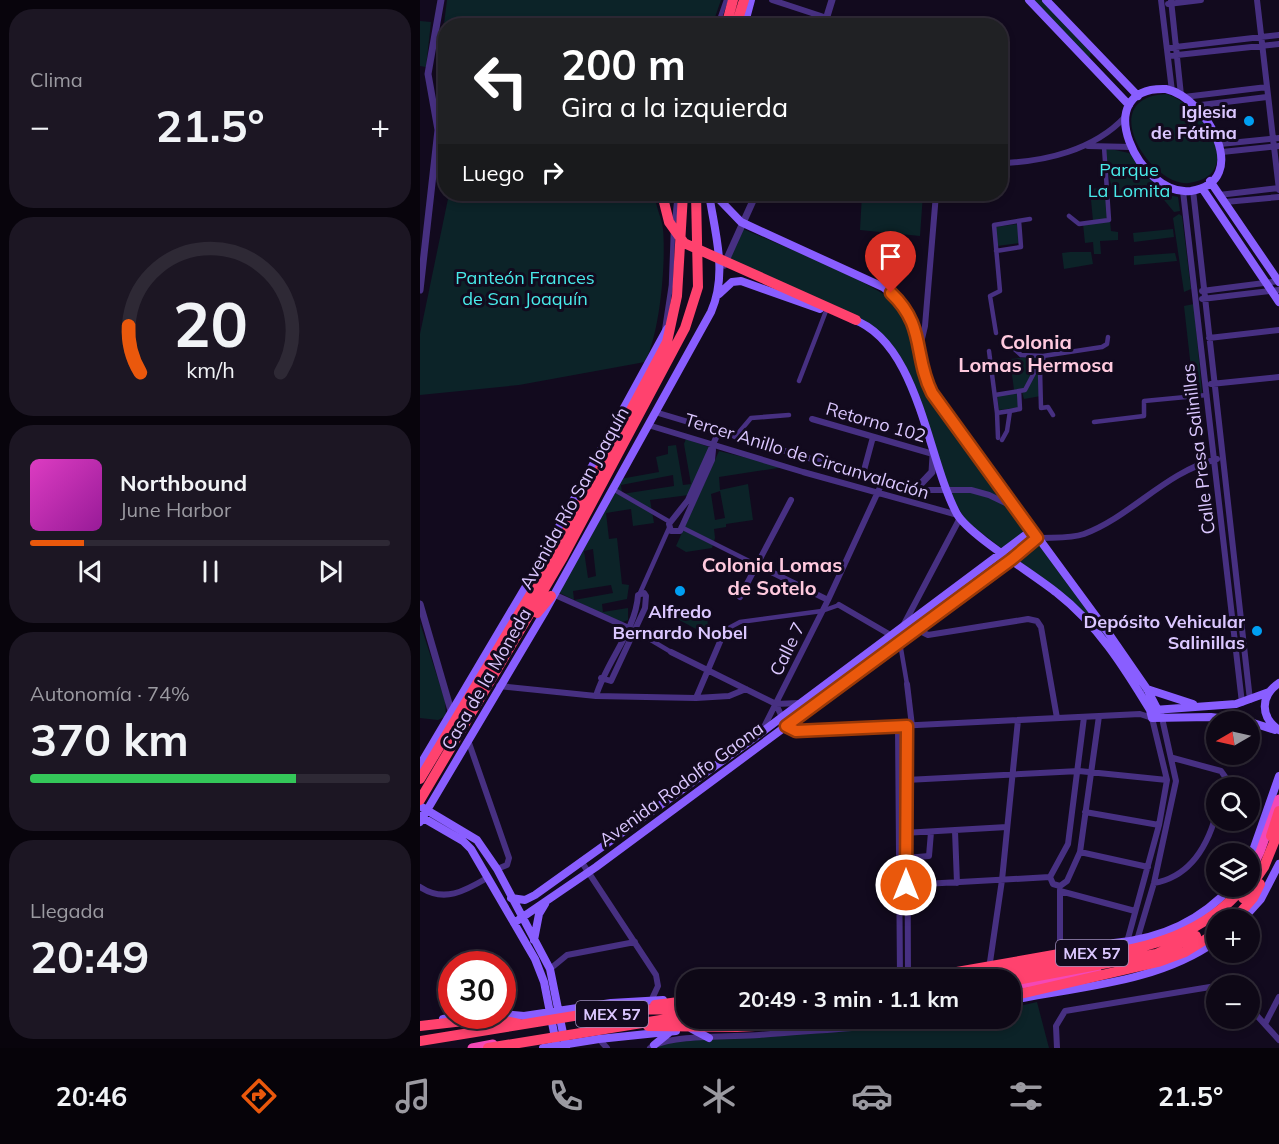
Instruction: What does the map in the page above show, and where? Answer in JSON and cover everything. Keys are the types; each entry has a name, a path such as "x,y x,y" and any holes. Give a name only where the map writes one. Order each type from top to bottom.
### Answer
{"highway":[{"path":"729,18 733,0"},
{"path":"732,18 744,0"},
{"path":"664,201 669,222 684,243 856,320"},
{"name":"Avenida Río San Joaquín","path":"420,800 428,769 553,557 667,342 675,313 683,201"},
{"name":"Avenida Río San Joaquín","path":"420,779 520,630 591,506 691,314 698,287 699,268 696,201"},
{"path":"532,576 541,571 553,557"},
{"path":"520,630 531,621 552,595"},
{"path":"1260,852 1279,799"},
{"path":"1260,859 1268,844 1279,811"},
{"path":"1243,909 1257,892 1279,830"},
{"path":"1237,909 1251,894 1266,871 1279,840"},
{"path":"1232,909 1247,894 1266,862"},
{"name":"MEX 57","path":"1003,969 1140,945 1169,936 1212,913 1228,897"},
{"path":"964,969 1177,938 1199,926 1234,897"},
{"path":"1021,979 1156,954 1178,946 1206,929"},
{"name":"MEX 57","path":"1021,984 1146,961 1180,949 1206,934"},
{"path":"1021,994 1165,960 1206,940"},
{"path":"1013,969 1135,944"},
{"path":"985,963 1037,964"},
{"path":"644,1010 651,1006 676,1001"},
{"name":"MEX 57","path":"420,1043 644,1010 676,1010"},
{"path":"420,1043 599,1012 676,1010"},
{"path":"488,1048 666,1019 676,1015"},
{"path":"516,1016 524,1016"},
{"path":"666,1019 676,1020"},
{"name":"MEX 57","path":"473,1048 626,1024 676,1021"},
{"path":"516,1023 528,1027"},
{"path":"421,1028 438,1024"},
{"path":"421,1028 438,1024"},
{"path":"504,1048 676,1024"},
{"path":"648,1026 676,1026"},
{"path":"421,1028 455,1029 486,1035"}],"main road":[{"path":"746,18 751,0"},
{"path":"1029,0 1129,105"},
{"path":"1046,0 1138,96"},
{"path":"1090,63 1097,54"},
{"path":"1154,90 1172,91 1183,96 1212,128 1221,148 1219,166 1210,181 1202,188 1188,191 1158,180 1131,147 1126,134 1125,117 1129,105 1138,96 1154,90"},
{"path":"1210,181 1277,285 1279,302"},
{"path":"1202,188 1266,282 1277,285"},
{"name":"Casa de la Moneda","path":"422,814 469,743 499,686 544,613 719,294 720,272 710,201"},
{"path":"721,201 741,222 883,287 909,313 920,348 924,376 932,393 1147,689 1155,714"},
{"path":"719,294 732,282 741,281 825,308"},
{"name":"Casa de la Moneda","path":"428,769 452,714 532,576 675,313"},
{"path":"856,320 885,341 894,354 921,412 945,490 959,516 1002,552 1058,593 1085,617 1116,655 1155,714"},
{"name":"Avenida Rodolfo Gaona","path":"511,898 525,900 535,895 762,732 1002,552 1035,534"},
{"name":"Avenida Rodolfo Gaona","path":"518,920 588,872 1012,559 1035,534"},
{"path":"1155,714 1196,705 1246,702 1269,692 1279,683"},
{"path":"1147,689 1196,705"},
{"path":"1269,692 1264,707 1266,717 1279,731"},
{"path":"1155,714 1206,717"},
{"path":"1260,725 1279,731"},
{"path":"1256,843 1279,776"},
{"path":"676,794 682,803"},
{"path":"422,814 477,840 497,869 553,1000 566,1048"},
{"path":"422,814 463,841 471,849 487,878 534,941 550,969 557,1048"},
{"path":"1250,909 1271,881 1279,864"},
{"path":"1271,881 1279,874"},
{"path":"953,969 1060,949 1135,944 1182,927 1220,897"},
{"path":"534,941 539,914 548,899"},
{"path":"1021,994 1160,969 1206,948"},
{"path":"516,1015 611,1003 676,1000"},
{"path":"543,1048 600,1036 676,1029"},
{"path":"701,1029 709,1038"},
{"path":"652,1046 670,1031"}],"street":[{"path":"420,290 424,225 438,122 428,74 441,0"},
{"path":"720,18 726,0"},
{"path":"772,0 816,18"},
{"path":"827,18 832,0"},
{"path":"1172,91 1162,2 1201,0"},
{"path":"1222,198 1279,189 1276,138 1267,97 1257,0"},
{"path":"1171,2 1183,96 1267,87"},
{"path":"1167,48 1279,35"},
{"path":"1168,56 1279,44"},
{"path":"420,72 428,74"},
{"path":"1193,106 1267,97"},
{"path":"1088,146 1109,133 1125,117"},
{"path":"1221,148 1276,138"},
{"path":"1008,163 1023,162 1088,146 1131,147"},
{"path":"1221,148 1276,146"},
{"path":"1069,216 1079,224 1109,220 1104,147"},
{"name":"Calle Presa Salinillas","path":"1188,191 1205,298 1246,702"},
{"name":"Calle Presa Salinillas","path":"1188,191 1196,296 1207,394 1246,702"},
{"path":"1222,198 1279,197"},
{"path":"662,340 671,285 677,201"},
{"path":"720,272 752,201"},
{"path":"920,348 925,326 935,201"},
{"path":"996,333 990,296 1000,291 994,225 1030,219"},
{"path":"996,251 1021,247 1019,221"},
{"path":"1196,296 1204,291 1266,282"},
{"path":"1196,296 1205,298 1277,285"},
{"path":"799,381 825,308"},
{"path":"1209,338 1279,330"},
{"path":"1012,347 1021,355 1043,356 1102,347 1107,344 1108,337"},
{"path":"989,351 1000,439 1007,431 1010,411"},
{"path":"995,394 1025,390 1043,356"},
{"path":"1043,356 1044,370 1040,370 1041,408 1048,407 1053,415"},
{"path":"1206,385 1279,377"},
{"path":"997,413 1020,409 1020,391"},
{"path":"1094,422 1144,416 1144,402 1207,394"},
{"name":"Tercer Anillo de Circunvalación","path":"655,412 915,490 963,489 989,495 1018,510"},
{"path":"735,437 751,418 789,415"},
{"name":"Retorno 102","path":"812,419 933,455"},
{"name":"Tercer Anillo de Circunvalación","path":"648,424 714,447 959,516"},
{"path":"613,489 670,525 676,532 681,527 712,460 719,431"},
{"path":"863,474 873,437"},
{"path":"596,696 601,678 611,681 631,629 646,600 644,592 640,593 670,525 688,500 714,447"},
{"path":"915,490 932,472 933,455"},
{"path":"1035,534 1070,537 1091,531 1169,479 1193,466 1223,458"},
{"name":"Calle 7","path":"762,732 828,600 883,481"},
{"path":"740,597 791,500"},
{"path":"903,626 959,516"},
{"path":"681,527 828,600"},
{"path":"552,595 631,629 670,652 776,704 799,703"},
{"path":"420,604 452,714"},
{"path":"696,698 706,669 725,630 740,622 822,612 839,605 899,641 907,684 910,726 902,833 906,858 906,969"},
{"path":"916,629 928,635 1028,619 1037,621 1041,627 1057,718"},
{"path":"499,686 596,696 696,698 729,696 746,689"},
{"path":"776,704 786,726 796,731 1155,714"},
{"path":"1135,944 1154,883 1176,781 1173,759 1155,714"},
{"path":"1135,944 1136,911 1159,825 1167,780 1155,714"},
{"path":"1060,888 1065,884 1080,852 1099,716"},
{"path":"906,885 1050,877 1068,844 1084,717"},
{"path":"985,963 1002,880 1018,720"},
{"path":"898,726 906,969"},
{"path":"469,743 509,858 507,865 497,869"},
{"path":"1173,759 1221,771 1225,777"},
{"path":"906,780 1090,771 1167,780"},
{"path":"1085,812 1159,825"},
{"path":"902,833 1007,827"},
{"path":"955,831 957,883"},
{"path":"1154,883 1176,878 1192,862 1208,831"},
{"path":"906,858 929,856 931,832"},
{"path":"1080,852 1148,867"},
{"path":"581,861 656,975 658,986 651,1001"},
{"path":"1056,869 1064,869 1068,876"},
{"path":"1050,877 1053,884 1060,888 1136,911"},
{"path":"420,887 439,896 455,894 487,878"},
{"path":"1060,888 1060,949"},
{"path":"550,969 567,955 635,942"},
{"path":"1057,1048 1056,1026 1065,1011 1206,988"},
{"path":"1265,1024 1279,997"},
{"path":"1260,1019 1279,1040"},
{"path":"652,1046 670,1040 810,1029"},
{"path":"600,1036 607,1048"}],"green space":[{"path":"447,0 721,0 715,18 445,18"},
{"path":"1033,0 1041,0 1091,51 1089,61"},
{"path":"420,21 431,22 426,67 420,66"},
{"path":"1166,94 1180,100 1193,111 1205,124 1213,139 1217,154 1215,167 1206,177 1189,183 1174,181 1160,172 1146,158 1136,142 1131,125 1134,110 1145,99"},
{"name":"Parque La Lomita","path":"1101,147 1129,153 1168,195 1178,197 1180,211 1174,212 1160,195 1115,199"},
{"path":"1106,187 1109,219 1093,221 1090,189"},
{"name":"Panteón Frances de San Joaquín","path":"448,201 656,201 663,229 663,279 655,333 645,362 519,385 420,395 420,334"},
{"path":"862,201 922,201 920,236 860,230"},
{"path":"1179,214 1182,216 1191,289 1184,292 1173,218"},
{"path":"1110,221 1111,231 1118,232 1118,240 1100,241 1101,254 1094,254 1093,242 1085,243 1083,224"},
{"path":"1017,224 1020,243 997,246 995,227"},
{"path":"743,229 856,279 896,302 906,312 913,330 924,388 1030,531 1004,550 966,521 949,491 889,343 838,307 729,260"},
{"path":"1173,229 1174,237 1134,242 1133,233"},
{"path":"1091,252 1093,264 1064,269 1062,253"},
{"path":"1175,253 1177,261 1134,265 1134,256"},
{"path":"1194,304 1202,393 1194,395 1184,306"},
{"path":"1038,356 1041,396 1024,399 1021,389 1014,390 1010,359"},
{"path":"1017,393 1019,408 999,410 997,395"},
{"path":"686,439 712,448 689,495 650,500 654,523 633,526 631,509 606,513 609,539 617,538 622,584 629,585 627,599 602,604 603,612 628,608 628,620 620,623 574,600 556,591 620,479 659,472 656,457 668,454 668,446 676,445 683,485 691,484 684,444","holes":["673,475 674,486 622,494 621,485","593,549 596,576 588,578 584,551","611,585 613,593 574,600 573,591"]},
{"path":"719,451 784,467 719,477 720,490 748,484 753,520 726,524 726,527 714,529 715,538 712,548 686,552 676,546","holes":["720,491 725,518 715,520 711,494"]},
{"path":"1038,541 1119,651 1146,695 1113,650 1018,560"},
{"path":"706,607 709,636 670,615 670,613"},
{"path":"420,623 445,701 446,716 438,720 420,718"},
{"path":"1037,1002 1049,1048 657,1048 696,1039 850,1029 1021,1029 1021,1006"}],"place":[{"name":"Iglesia de Fátima","path":"1249,121"},
{"name":"Alfredo Bernardo Nobel","path":"680,591"},
{"name":"Depósito Vehicular Salinillas","path":"1257,631"}],"district":[{"name":"Colonia Lomas Hermosa","path":"1036,352"},
{"name":"Colonia Lomas de Sotelo","path":"772,576"}],"route":[{"path":"891,293 900,301 914,323 924,376 932,393 969,441 1037,538 1012,559 786,726 796,731 907,726 906,885"}]}
